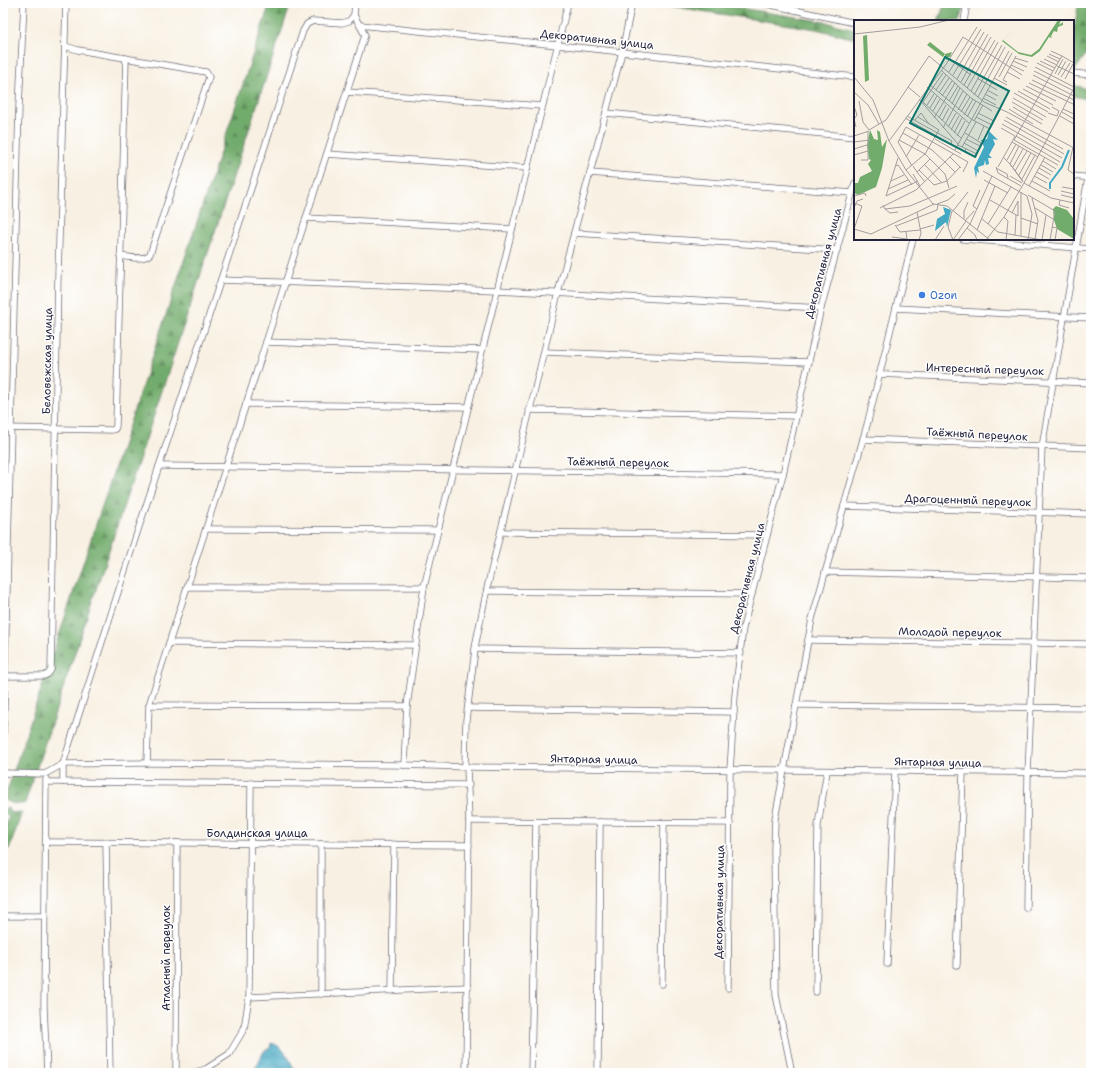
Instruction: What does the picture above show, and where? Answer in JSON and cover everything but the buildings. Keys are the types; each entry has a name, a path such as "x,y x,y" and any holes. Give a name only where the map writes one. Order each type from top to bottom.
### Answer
{"street":[{"path":"3,750 24,3"},
{"name":"Беловежская улица","path":"5,676 44,676 51,670 61,138 66,3"},
{"path":"63,782 63,764 159,466 303,31 307,24 314,21 342,23 349,21 354,15 355,3"},
{"path":"404,765 407,706 424,587 568,3"},
{"path":"466,1073 469,785 466,767 468,708 475,648 515,470 558,294 622,52 632,3"},
{"path":"762,3 854,23"},
{"path":"964,20 967,3"},
{"path":"147,763 149,705 365,35 354,15"},
{"name":"Декоративная улица","path":"360,25 854,77"},
{"path":"65,46 78,50 206,72 209,78 150,254 143,258 120,256"},
{"path":"3,428 112,430 116,426 126,58"},
{"path":"1074,73 1091,75"},
{"path":"347,92 542,106"},
{"path":"606,113 854,137"},
{"path":"327,154 527,168"},
{"path":"1026,908 1028,773 1035,643 1042,447 1076,248 1090,177 1091,161"},
{"path":"590,172 852,193"},
{"path":"1074,176 1090,177"},
{"name":"Декоративная улица","path":"728,988 730,770 734,712 744,628 783,474 821,308 854,186"},
{"path":"306,218 512,229"},
{"path":"574,233 837,250"},
{"path":"792,1073 776,995 775,827 812,619 863,439 913,240"},
{"path":"976,240 1091,249"},
{"path":"221,280 497,290 821,308"},
{"path":"896,308 1091,318"},
{"path":"266,342 482,350"},
{"path":"544,352 809,362"},
{"name":"Интересный переулок","path":"879,374 1091,383"},
{"path":"246,404 468,407"},
{"path":"530,410 796,416"},
{"name":"Таёжный переулок","path":"863,439 1091,448"},
{"name":"Таёжный переулок","path":"159,466 783,474"},
{"name":"Драгоценный переулок","path":"844,506 1091,514"},
{"path":"206,529 438,530"},
{"path":"501,532 767,536"},
{"path":"825,572 1091,578"},
{"path":"187,587 424,587"},
{"path":"487,591 752,594"},
{"name":"Молодой переулок","path":"808,640 1091,644"},
{"path":"168,643 415,645"},
{"path":"475,648 741,653"},
{"path":"149,705 407,706"},
{"path":"796,705 1091,708"},
{"path":"468,708 734,712"},
{"name":"Янтарная улица","path":"63,764 147,763 404,765 1091,774"},
{"path":"3,773 45,774 63,764"},
{"path":"816,992 818,825 827,771"},
{"path":"887,964 895,772"},
{"path":"957,965 963,772"},
{"path":"45,774 47,782 44,916 44,1007 47,1073"},
{"path":"47,782 469,785"},
{"path":"192,1073 206,1069 229,1054 244,1029 249,997 251,783"},
{"path":"469,821 730,823"},
{"path":"531,1073 536,822"},
{"path":"598,1073 600,822"},
{"path":"662,984 664,823"},
{"name":"Болдинская улица","path":"46,842 468,845"},
{"path":"106,842 110,1073"},
{"name":"Атласный переулок","path":"176,1073 177,843"},
{"path":"321,844 321,994"},
{"path":"392,991 394,844"},
{"path":"3,916 44,916"},
{"path":"249,997 468,988"}],"green space":[{"path":"270,3 291,3 25,803 12,803 5,800 5,797"},
{"path":"650,3 709,3 821,21 854,29 854,39 816,29"},
{"path":"945,3 966,3 960,20 938,20"},
{"path":"1083,3 1091,3 1091,32 1087,53 1075,70 1074,32 1078,6"},
{"path":"1074,85 1091,90 1091,100 1074,96"},
{"path":"5,808 8,808 10,812 13,813 22,812 9,850 4,842 4,829 9,817 3,811"}],"water":[{"path":"271,1043 280,1047 289,1059 296,1073 254,1073 264,1051 270,1048"}],"place":[{"name":"Ozon","path":"922,295"}]}
